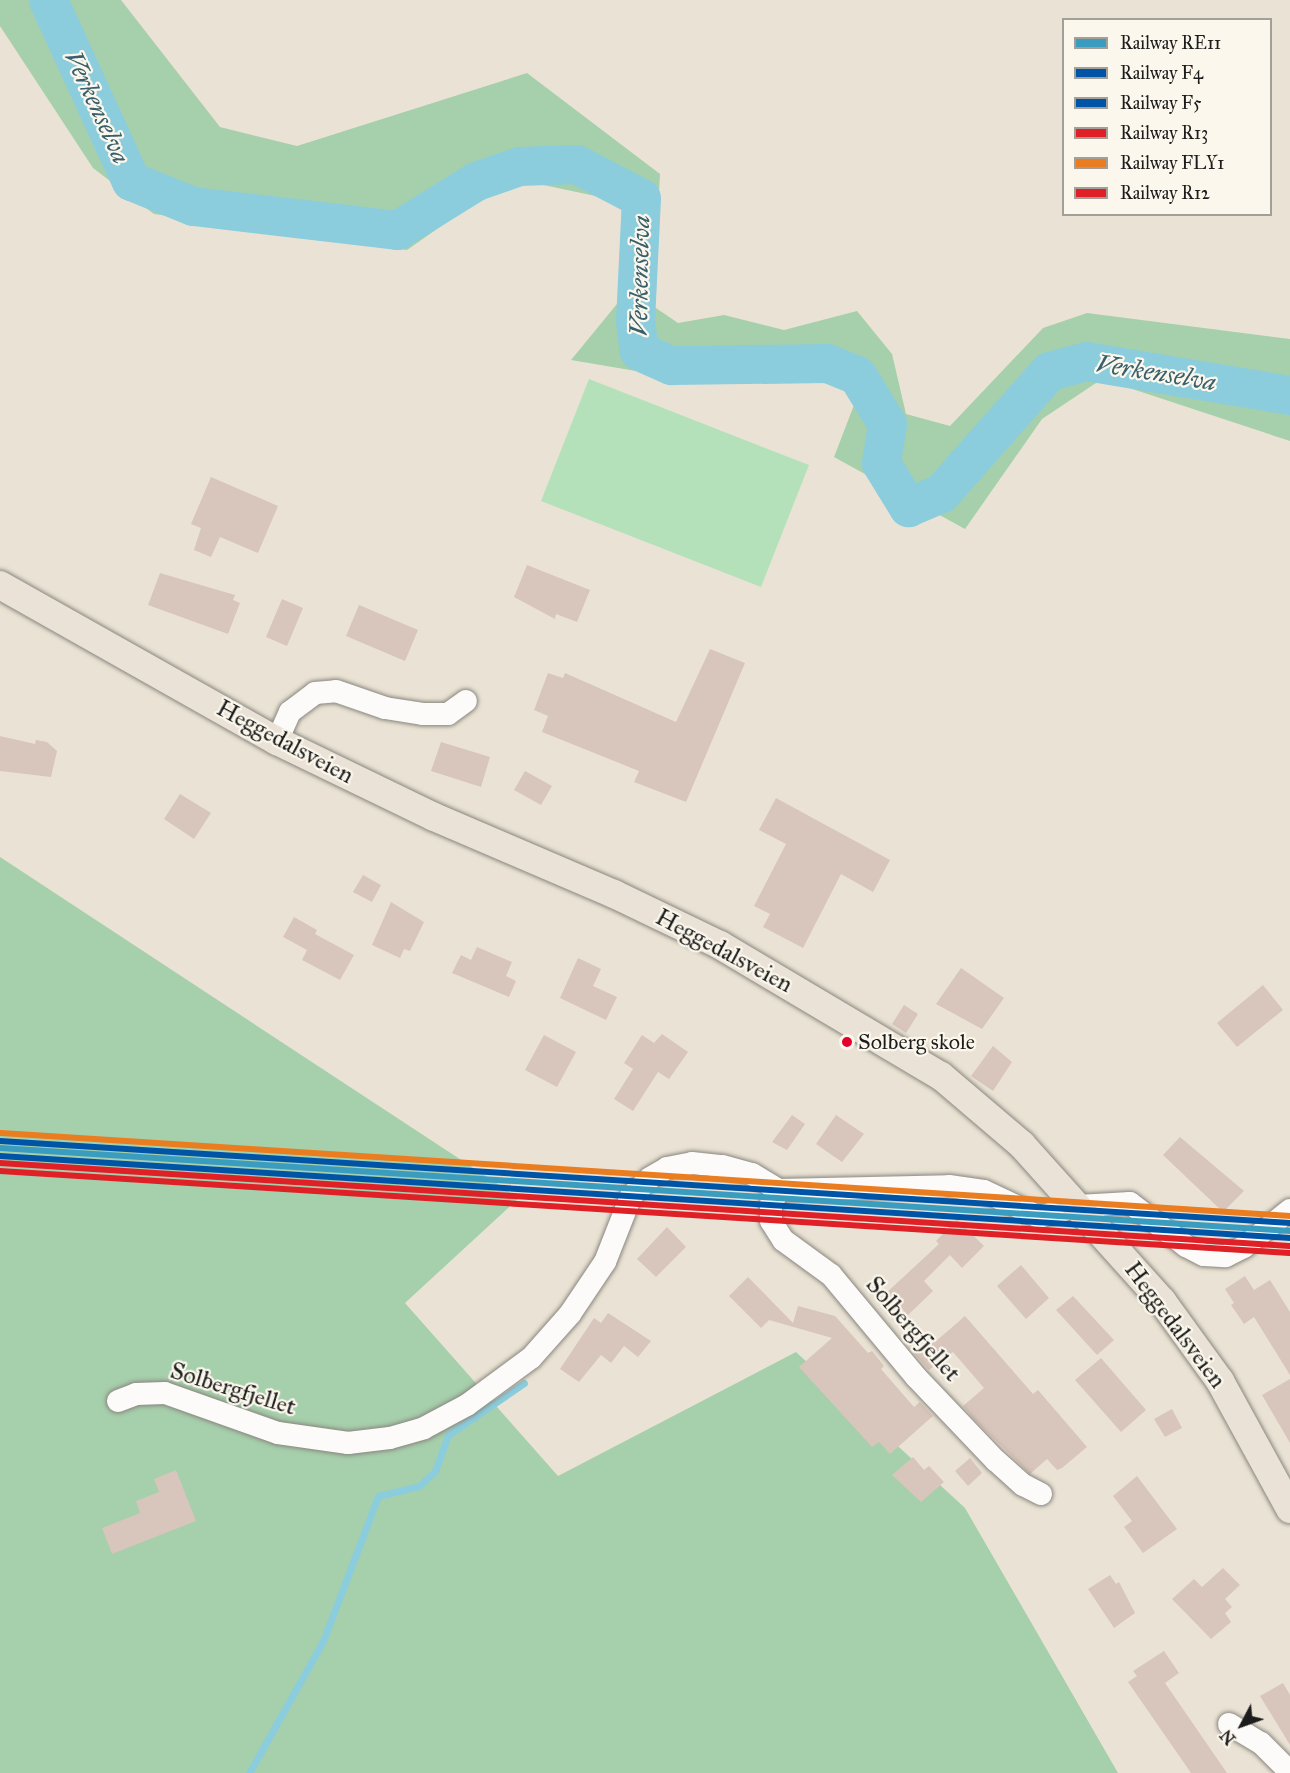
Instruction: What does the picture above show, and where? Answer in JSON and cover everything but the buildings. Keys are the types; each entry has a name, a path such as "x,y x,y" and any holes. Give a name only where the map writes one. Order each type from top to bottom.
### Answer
{"main road":[{"name":"Heggedalsveien","path":"0,585 277,741 434,817 614,894 720,945 941,1077 1022,1145 1162,1301 1220,1381 1290,1509"}],"street":[{"path":"277,741 290,712 315,693 336,691 386,708 423,714 448,714 465,701"},
{"name":"Solbergfjellet","path":"118,1401 136,1394 165,1392 278,1433 348,1443 390,1438 424,1428 466,1405 531,1358 570,1314 605,1262 631,1196 650,1178 667,1168 692,1163 722,1166 752,1174 779,1190 771,1204 771,1221 783,1239 831,1275 916,1377 980,1444 1023,1485 1041,1494"},
{"path":"779,1190 949,1186 984,1191 1039,1217 1078,1206 1130,1203 1186,1246 1204,1255 1226,1256 1244,1247 1290,1210"},
{"path":"1229,1724 1261,1743 1290,1772"}],"green space":[{"path":"0,0 121,0 220,127 297,146 527,73 660,174 653,306 678,323 724,315 784,330 857,311 892,354 906,414 950,426 1043,328 1087,313 1290,339 1290,441 1102,379 1042,419 965,529 834,457 859,392 825,356 776,370 683,379 571,360 626,293 624,202 510,178 407,250 154,214 93,168 0,26"},
{"path":"589,379 809,465 761,587 541,501"},
{"path":"0,857 519,1198 405,1303 558,1476 796,1352 965,1508 1118,1773 0,1773"}],"waterway":[{"name":"Verkenselva","path":"48,0 131,181 193,206 397,230 476,181 519,166 576,164 641,198 635,320 639,351 671,365 827,363 857,375 887,424 881,463 908,507 941,493 1049,371 1086,361 1290,395"},
{"path":"249,1773 323,1641 378,1496 419,1486 435,1471 448,1435 524,1383"}],"rail line":[{"name":"FLY1","path":"1,1133 1290,1216"},
{"name":"F5","path":"0,1141 1290,1223"},
{"name":"RE11","path":"0,1148 1290,1231"},
{"name":"F4","path":"0,1156 1290,1238"},
{"name":"R13","path":"0,1163 1289,1246"},
{"name":"R12","path":"0,1171 1289,1253"}],"place":[{"name":"Solberg skole","path":"847,1042"}]}
